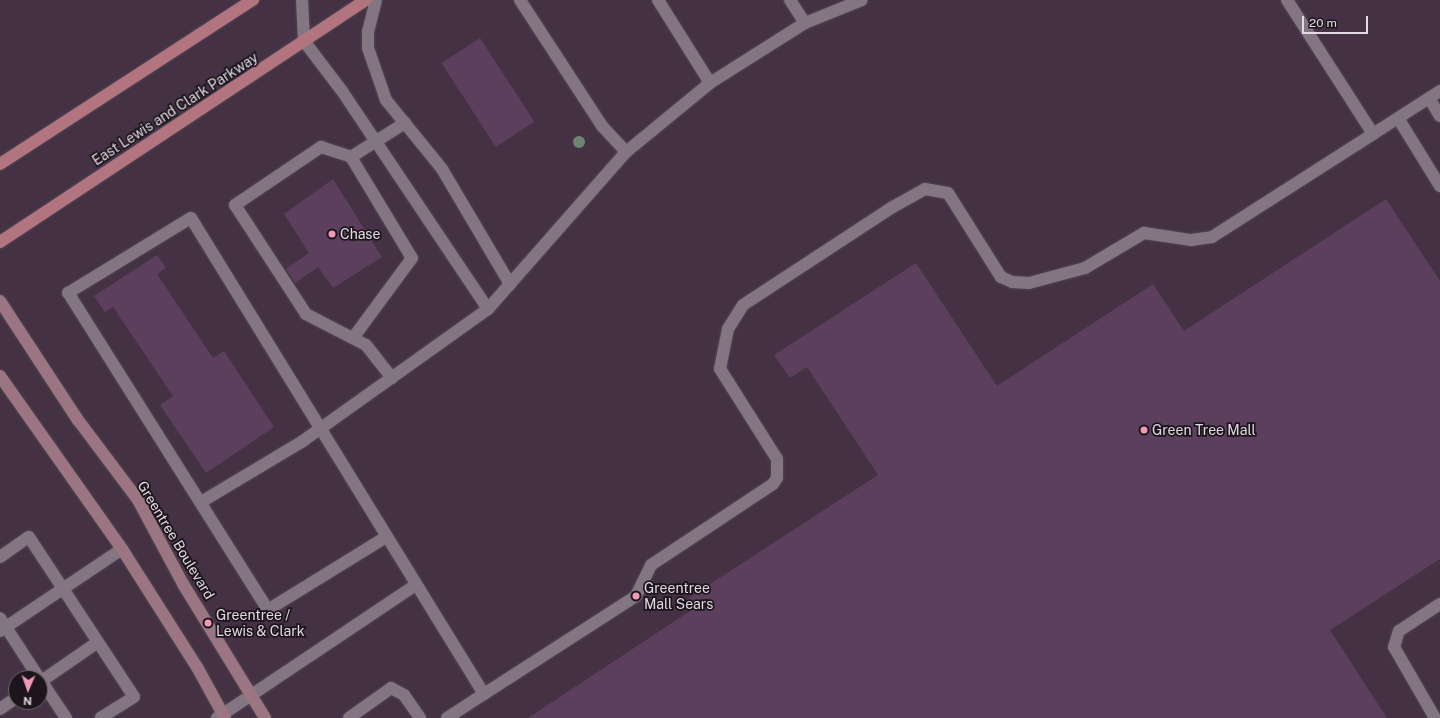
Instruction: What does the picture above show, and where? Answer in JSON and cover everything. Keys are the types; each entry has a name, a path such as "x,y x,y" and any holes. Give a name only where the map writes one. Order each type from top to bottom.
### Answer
{"main road":[{"name":"East Lewis and Clark Parkway","path":"0,242 366,0"},
{"path":"0,164 251,1"},
{"name":"Greentree Boulevard","path":"0,302 78,420 138,500 183,584 265,718"},
{"path":"0,376 122,549 197,667 222,717"}],"lane":[{"path":"302,0 304,41 376,142 488,309"},
{"path":"376,0 368,31 368,48 386,100 442,169 510,284"},
{"path":"520,0 602,126 626,152"},
{"path":"658,0 710,83"},
{"path":"790,0 805,23"},
{"path":"200,502 319,430 488,309 626,152 710,83 805,23 847,3 862,0"},
{"path":"1287,0 1373,134"},
{"path":"447,718 636,596 651,565 773,484 778,473 777,459 720,369 728,329 743,305 891,208 925,189 948,193 1001,277 1012,282 1029,283 1085,268 1144,233 1191,240 1212,237 1440,91"},
{"path":"1429,98 1440,116"},
{"path":"1398,118 1440,186"},
{"path":"351,157 405,123"},
{"path":"353,338 412,258 351,157 321,147 235,205 306,314 366,345 392,378"},
{"path":"386,537 268,610 68,293 191,218 319,430 386,537 416,585 484,694"},
{"path":"0,557 30,537 134,697 101,718"},
{"path":"33,670 2,625 122,549"},
{"path":"222,717 416,585"},
{"path":"1435,718 1394,647 1399,631 1440,604"},
{"path":"48,675 98,642"},
{"path":"349,718 391,688 404,695 420,718"},
{"path":"48,692 66,718"}],"shaded area":[{"path":"0,0 1440,0 1440,718 0,718"}],"building":[{"path":"480,38 534,122 496,147 441,63"},
{"name":"Chase","path":"333,179 382,257 333,288 318,267 295,283 286,269 309,253 284,214"},
{"name":"Green Tree Mall","path":"1386,199 1440,281 1440,559 1330,630 1387,718 528,718 693,609 687,599 878,475 807,367 790,378 774,355 916,263 997,386 1153,284 1184,331"},
{"path":"157,255 166,268 157,274 213,358 224,351 274,427 206,473 160,405 173,396 113,307 105,312 94,296"}],"place":[{"name":"Chase","path":"332,234"},
{"name":"Green Tree Mall","path":"1144,430"},
{"name":"Greentree Mall Sears","path":"636,596"},
{"name":"Greentree / Lewis & Clark","path":"208,623"}]}
